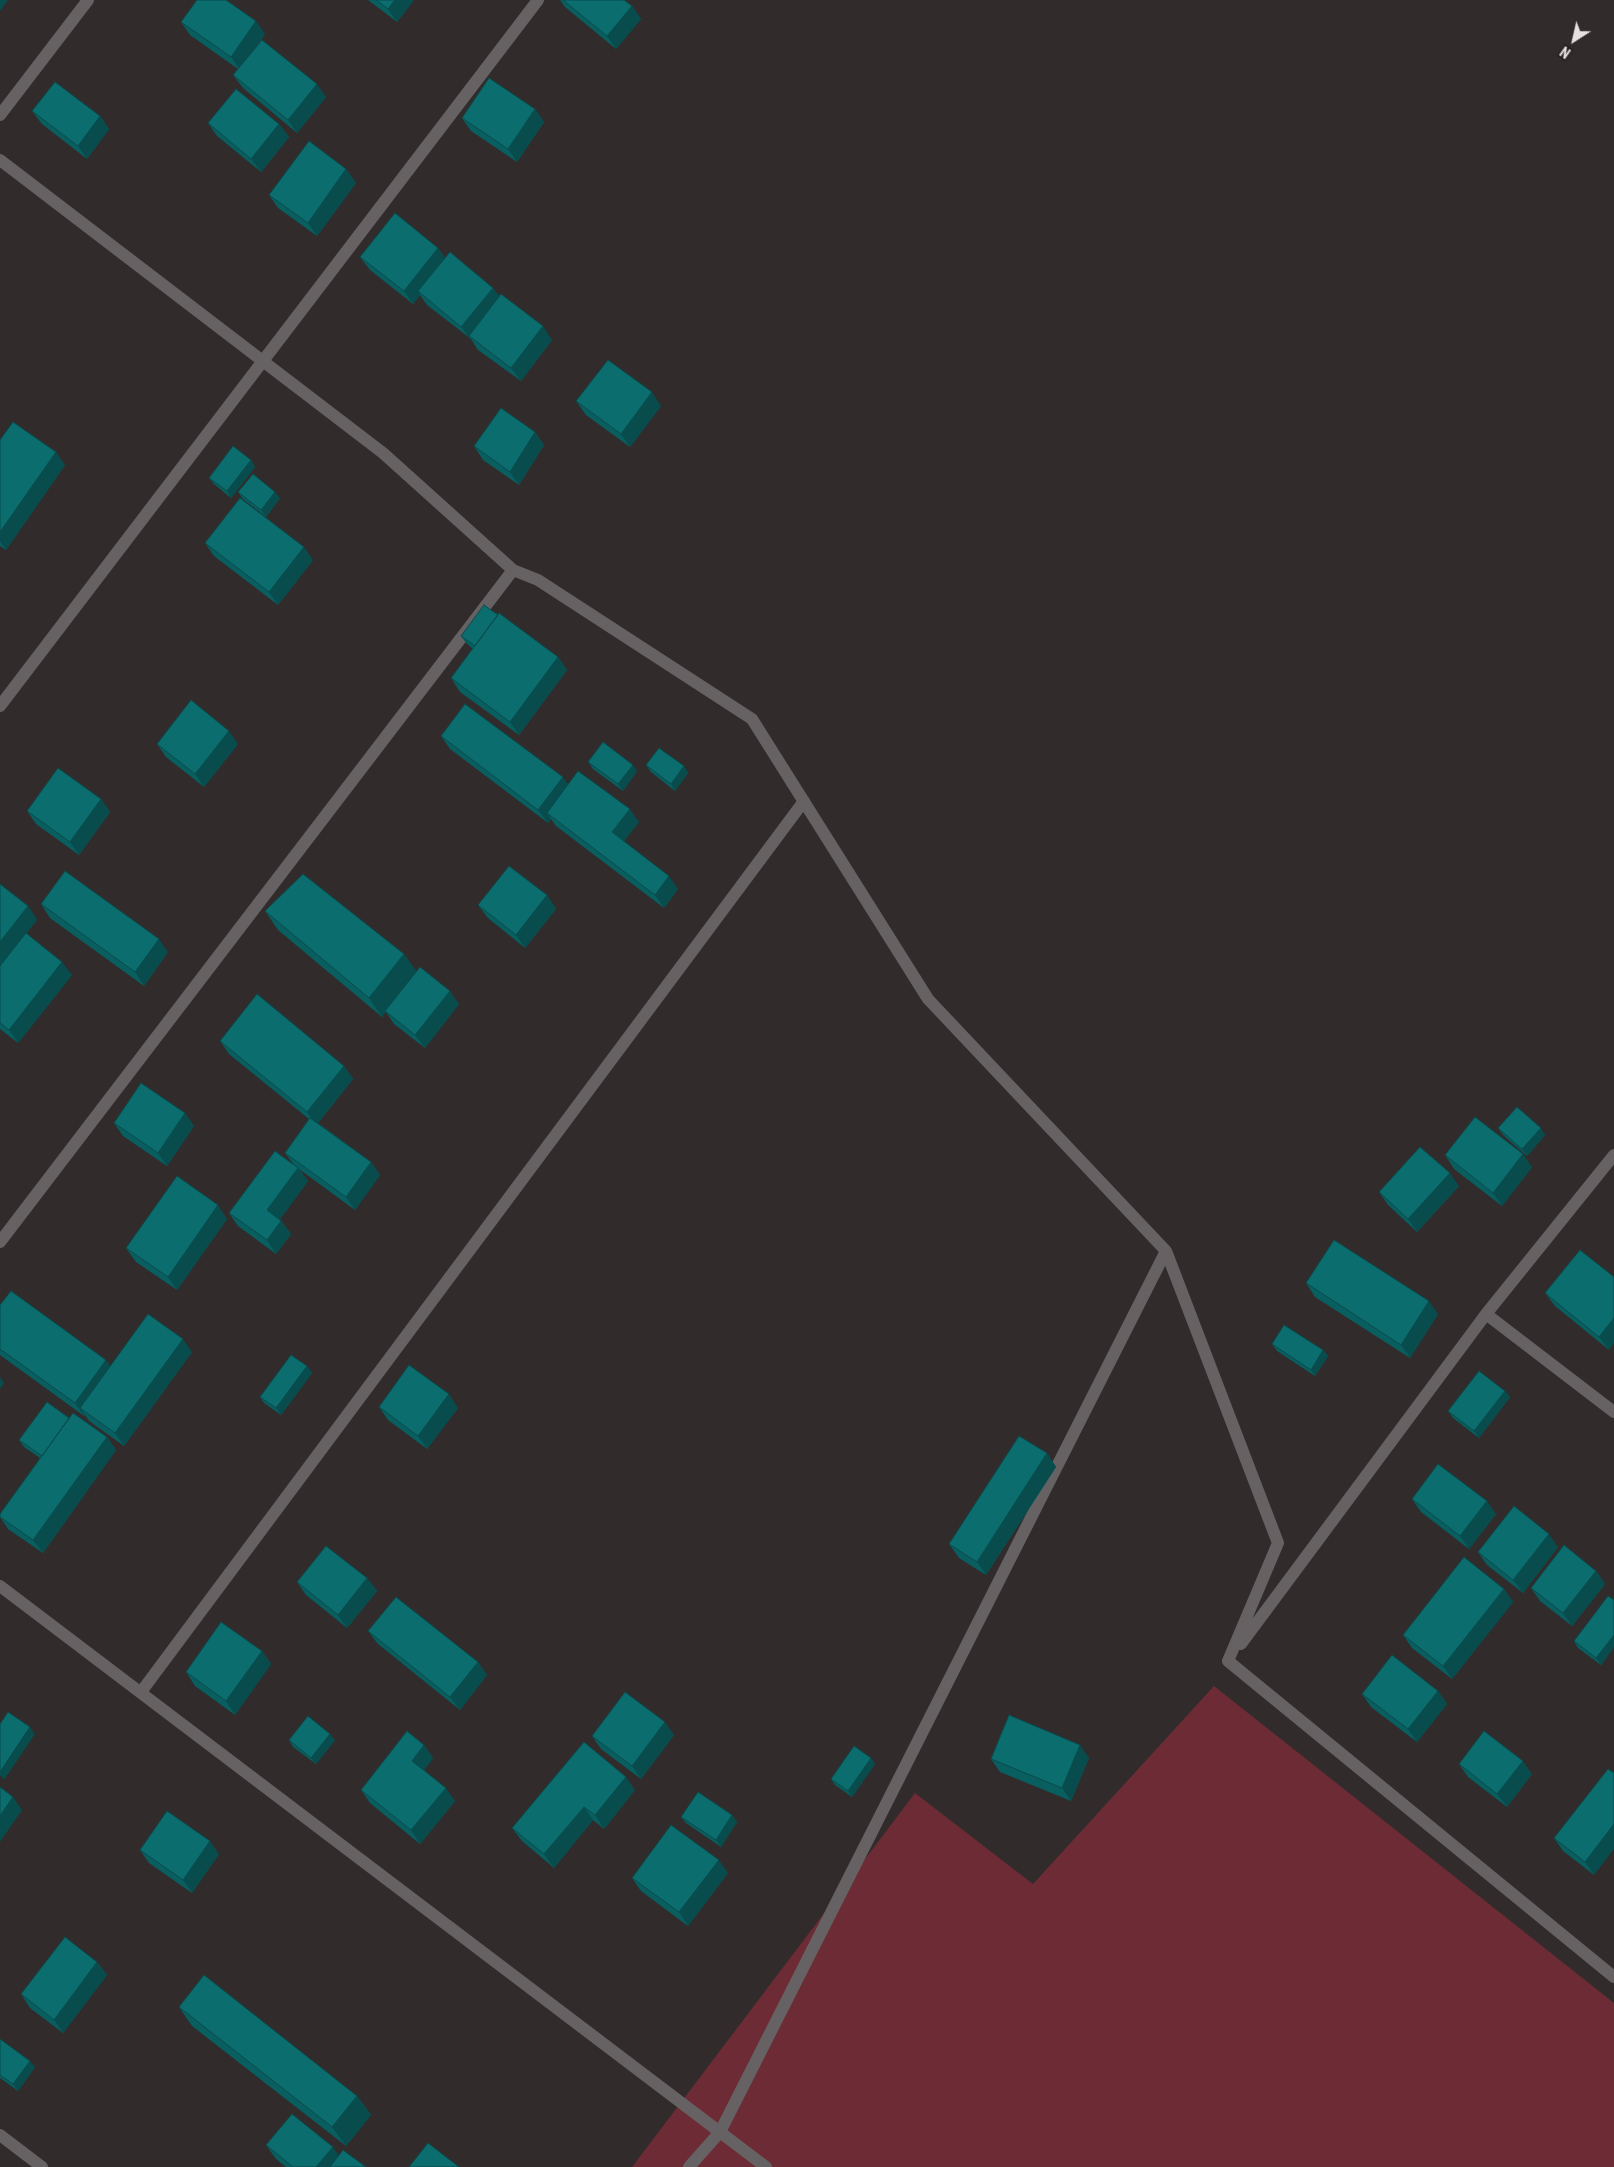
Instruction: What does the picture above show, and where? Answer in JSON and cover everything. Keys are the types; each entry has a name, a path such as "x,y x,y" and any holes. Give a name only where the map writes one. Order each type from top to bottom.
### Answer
{"street":[{"path":"0,116 88,0"},
{"path":"0,706 538,0"},
{"path":"0,160 383,453 513,570 538,580 752,719 928,999 1166,1251 1278,1543 1228,1661"},
{"path":"0,1242 513,570"},
{"path":"141,1692 804,801"},
{"path":"1228,1661 1486,1314 1614,1155"},
{"path":"689,2167 720,2132 1166,1251"},
{"path":"1486,1314 1614,1412"},
{"path":"0,1586 766,2167"},
{"path":"1228,1661 1614,1977"},
{"path":"0,2135 42,2167"}],"shaded area":[{"path":"1214,1686 1614,2003 1614,2167 632,2167 915,1793 1033,1884"}],"building":[{"path":"197,0 226,0 256,21 231,57 181,22"},
{"path":"376,0 395,0 388,9"},
{"path":"563,0 624,0 632,6 607,36"},
{"path":"262,40 317,84 288,120 233,75"},
{"path":"489,78 535,109 508,149 462,118"},
{"path":"55,82 100,116 78,146 32,111"},
{"path":"236,89 279,124 251,159 208,123"},
{"path":"309,141 346,169 308,223 269,195"},
{"path":"395,213 438,248 404,291 360,257"},
{"path":"450,252 493,288 461,327 418,291"},
{"path":"501,294 543,326 511,368 469,336"},
{"path":"608,360 652,392 621,434 576,401"},
{"path":"501,408 535,432 510,472 474,446"},
{"path":"13,422 56,452 0,532 0,440"},
{"path":"233,446 251,460 227,491 209,478"},
{"path":"253,474 275,492 261,510 238,492"},
{"path":"240,498 304,547 269,592 205,543"},
{"path":"484,605 498,615 475,646 461,636"},
{"path":"499,613 558,657 510,722 451,678"},
{"path":"191,700 229,731 195,774 157,744"},
{"path":"465,704 563,777 538,810 441,736"},
{"path":"603,742 633,765 618,784 588,762"},
{"path":"659,748 684,766 671,784 646,765"},
{"path":"58,768 101,799 70,842 27,811"},
{"path":"578,771 630,809 612,832 669,876 655,895 547,813"},
{"path":"509,866 547,895 516,935 478,905"},
{"path":"65,871 159,939 135,972 41,904"},
{"path":"303,874 404,954 369,998 265,911"},
{"path":"0,884 28,906 0,942"},
{"path":"26,933 62,962 9,1030 0,1023 0,966"},
{"path":"420,967 450,991 415,1035 385,1011"},
{"path":"257,994 344,1066 307,1112 220,1041"},
{"path":"141,1083 185,1113 158,1153 114,1123"},
{"path":"1517,1107 1541,1128 1522,1149 1498,1128"},
{"path":"1475,1117 1523,1154 1493,1193 1445,1155"},
{"path":"310,1118 371,1162 346,1197 285,1153"},
{"path":"1420,1147 1450,1173 1408,1219 1379,1192"},
{"path":"275,1151 298,1168 267,1210 281,1221 267,1240 229,1213"},
{"path":"177,1176 218,1205 168,1277 126,1248"},
{"path":"1334,1240 1429,1301 1401,1345 1306,1283"},
{"path":"1580,1250 1614,1277 1614,1318 1599,1337 1545,1293"},
{"path":"11,1291 106,1360 75,1403 0,1349 0,1305"},
{"path":"148,1314 183,1339 115,1433 80,1408"},
{"path":"1284,1325 1323,1350 1311,1370 1272,1344"},
{"path":"291,1355 307,1366 276,1408 260,1397"},
{"path":"409,1365 449,1394 418,1436 379,1407"},
{"path":"1479,1371 1505,1391 1474,1431 1448,1411"},
{"path":"47,1402 69,1418 42,1456 19,1440"},
{"path":"73,1413 107,1437 33,1540 0,1517 0,1514"},
{"path":"1019,1436 1047,1453 977,1562 949,1544"},
{"path":"1438,1464 1487,1501 1460,1536 1412,1499"},
{"path":"1514,1506 1549,1534 1513,1580 1478,1552"},
{"path":"1564,1545 1596,1571 1563,1613 1531,1588"},
{"path":"326,1546 367,1578 338,1615 297,1582"},
{"path":"1464,1557 1504,1589 1443,1666 1403,1635"},
{"path":"1608,1596 1614,1600 1614,1635 1596,1658 1574,1641"},
{"path":"396,1597 478,1662 450,1697 368,1631"},
{"path":"221,1622 262,1651 226,1701 186,1672"},
{"path":"1392,1655 1438,1691 1408,1729 1362,1694"},
{"path":"625,1692 665,1722 632,1766 592,1736"},
{"path":"8,1712 30,1727 0,1772 0,1724"},
{"path":"1009,1715 1080,1745 1062,1788 991,1759"},
{"path":"308,1716 330,1734 311,1758 289,1740"},
{"path":"407,1731 424,1745 412,1761 446,1788 411,1830 361,1790"},
{"path":"1484,1731 1523,1761 1497,1794 1459,1764"},
{"path":"584,1742 626,1777 595,1815 584,1807 544,1854 512,1828"},
{"path":"854,1746 871,1758 848,1791 831,1779"},
{"path":"1608,1769 1614,1773 1614,1824 1585,1862 1554,1838"},
{"path":"0,1787 13,1797 0,1816"},
{"path":"698,1792 732,1815 716,1840 681,1817"},
{"path":"167,1811 210,1841 183,1880 140,1850"},
{"path":"671,1825 719,1860 679,1912 632,1878"},
{"path":"65,1937 97,1962 54,2020 21,1994"},
{"path":"204,1975 357,2096 332,2127 179,2007"},
{"path":"0,2039 30,2061 13,2084 0,2075"},
{"path":"292,2114 333,2147 316,2167 293,2167 266,2145"},
{"path":"428,2143 459,2167 409,2167"},
{"path":"343,2150 366,2167 330,2167"}]}
